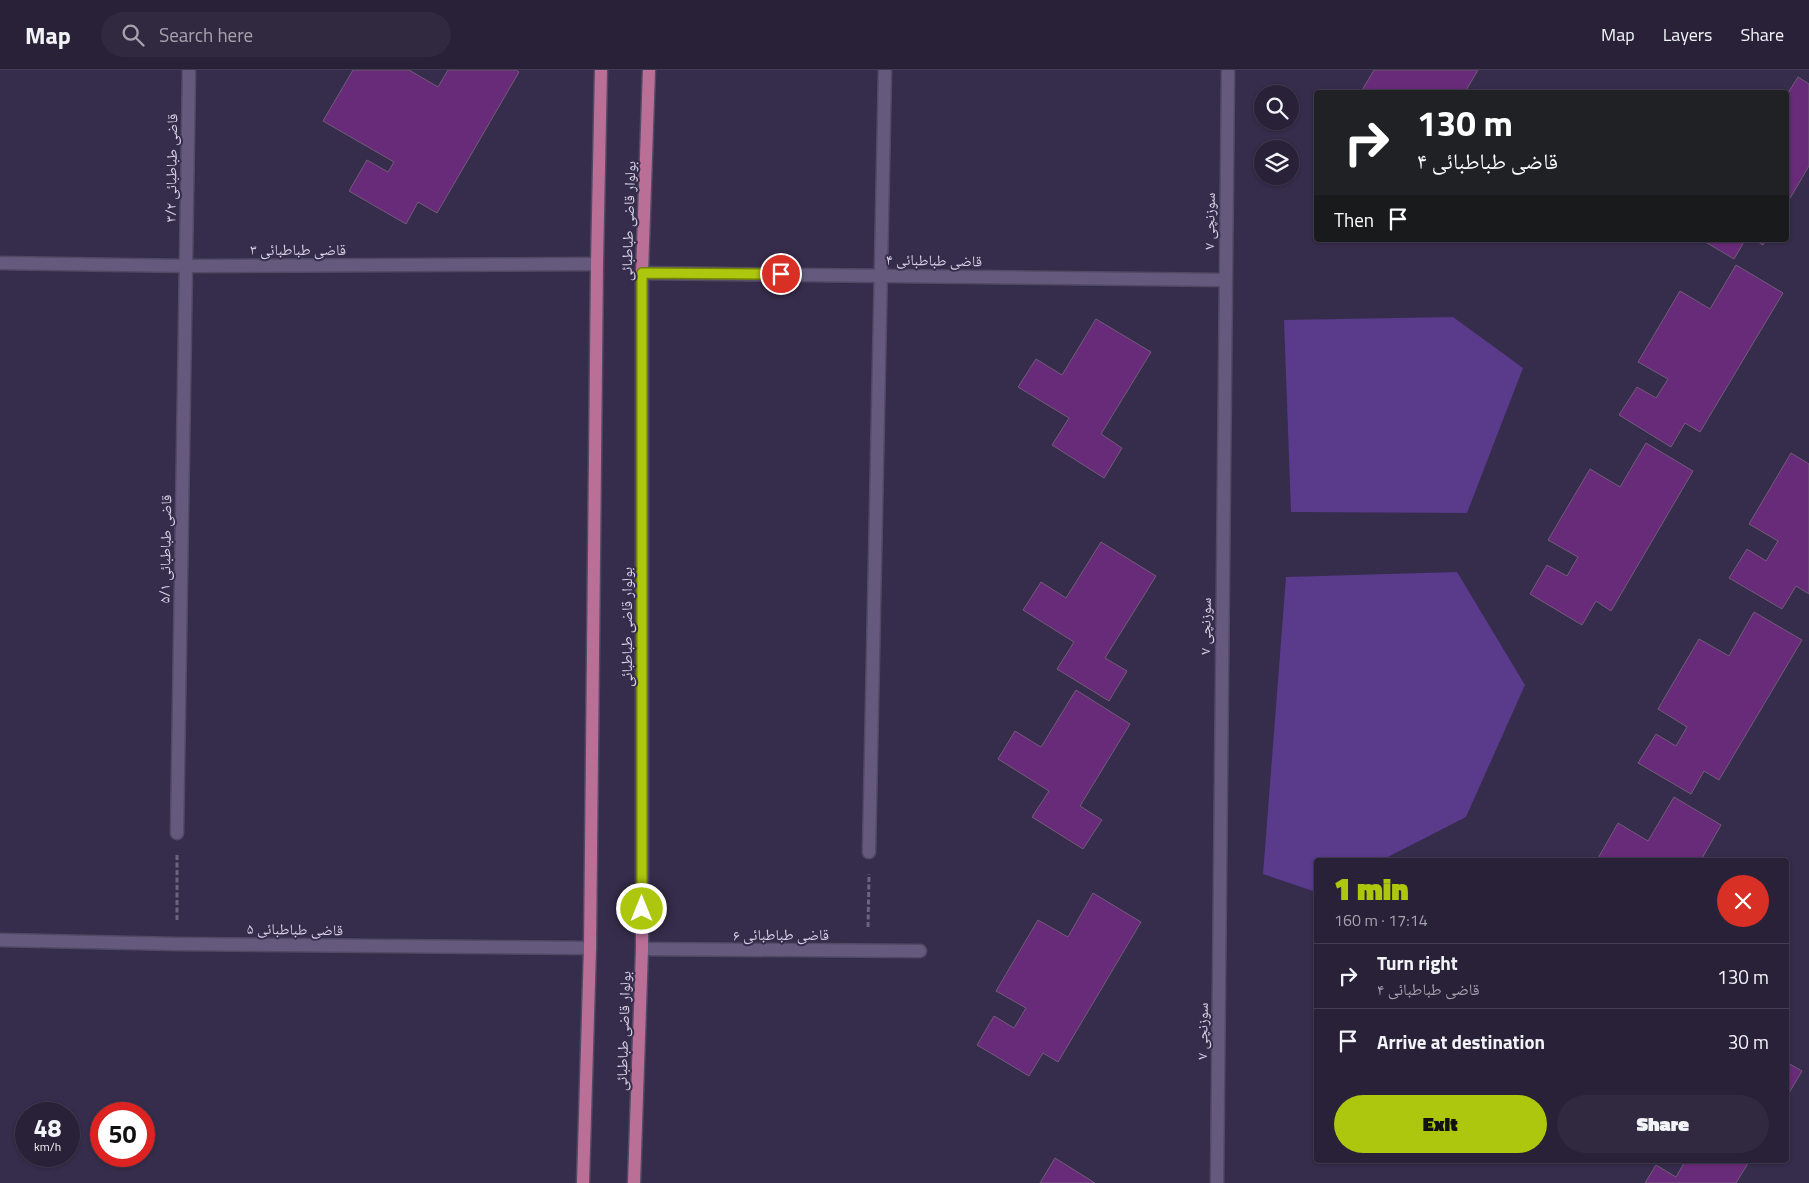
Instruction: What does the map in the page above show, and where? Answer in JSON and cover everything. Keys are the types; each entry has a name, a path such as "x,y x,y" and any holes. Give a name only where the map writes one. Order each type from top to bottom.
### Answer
{"main road":[{"name":"بولوار قاضی طباطبائی","path":"583,1183 590,948 597,264 602,70"},
{"name":"بولوار قاضی طباطبائی","path":"636,1182 642,949 642,273 649,70"}],"street":[{"name":"قاضی طباطبائی ۳/۲","path":"186,266 189,70"},
{"path":"869,852 885,70"},
{"name":"سوزنچی ۷","path":"1216,1183 1228,70"},
{"name":"قاضی طباطبائی ۳","path":"0,263 186,266 597,264"},
{"name":"قاضی طباطبائی ۵/۱","path":"177,833 186,266"},
{"name":"قاضی طباطبائی ۴","path":"642,273 1225,280"},
{"name":"قاضی طباطبائی ۵","path":"0,940 177,944 590,948"},
{"name":"قاضی طباطبائی ۶","path":"642,949 920,951"}],"path":[{"path":"177,833 177,944"},
{"path":"868,950 869,852"}],"shaded area":[{"path":"1453,317 1523,368 1467,513 1291,512 1284,320"},
{"path":"1457,572 1525,685 1466,817 1386,858 1314,858 1314,891 1263,874 1286,577"}],"building":[{"path":"353,70 409,70 438,87 448,70 516,70 519,72 437,213 418,202 406,224 349,191 367,160 388,172 394,162 323,121"},
{"path":"1374,70 1478,70 1466,90 1362,90"},
{"path":"1798,77 1809,84 1809,166 1789,200 1789,91"},
{"path":"1705,242 1744,242 1734,259"},
{"path":"1736,265 1783,293 1700,432 1685,423 1671,447 1619,415 1637,387 1656,398 1668,379 1638,362 1680,291 1710,309"},
{"path":"1096,319 1151,352 1101,434 1122,448 1104,478 1052,445 1069,418 1018,387 1036,359 1062,375"},
{"path":"1646,443 1693,471 1611,611 1596,601 1582,625 1530,594 1547,565 1567,576 1578,557 1548,540 1590,469 1620,487"},
{"path":"1791,453 1809,464 1809,594 1796,586 1782,609 1729,578 1747,549 1766,561 1778,541 1749,524"},
{"path":"1101,542 1156,576 1105,658 1127,671 1109,701 1057,669 1074,642 1023,610 1041,582 1066,598"},
{"path":"1754,612 1802,640 1719,780 1704,771 1691,794 1638,763 1656,734 1676,746 1687,727 1658,709 1699,639 1729,656"},
{"path":"1076,690 1130,724 1080,806 1102,820 1083,849 1032,817 1049,791 998,759 1015,731 1041,747"},
{"path":"1674,797 1721,825 1702,858 1598,858 1618,823 1648,841"},
{"path":"1093,893 1141,922 1058,1062 1043,1053 1029,1076 977,1045 994,1016 1014,1028 1026,1008 996,991 1038,920 1068,937"},
{"path":"1789,1064 1802,1071 1789,1093"},
{"path":"1055,1158 1095,1183 1040,1183"},
{"path":"1684,1163 1748,1163 1736,1183 1645,1183 1656,1165 1676,1177"}],"route":[{"path":"642,909 642,273 781,274"}]}
